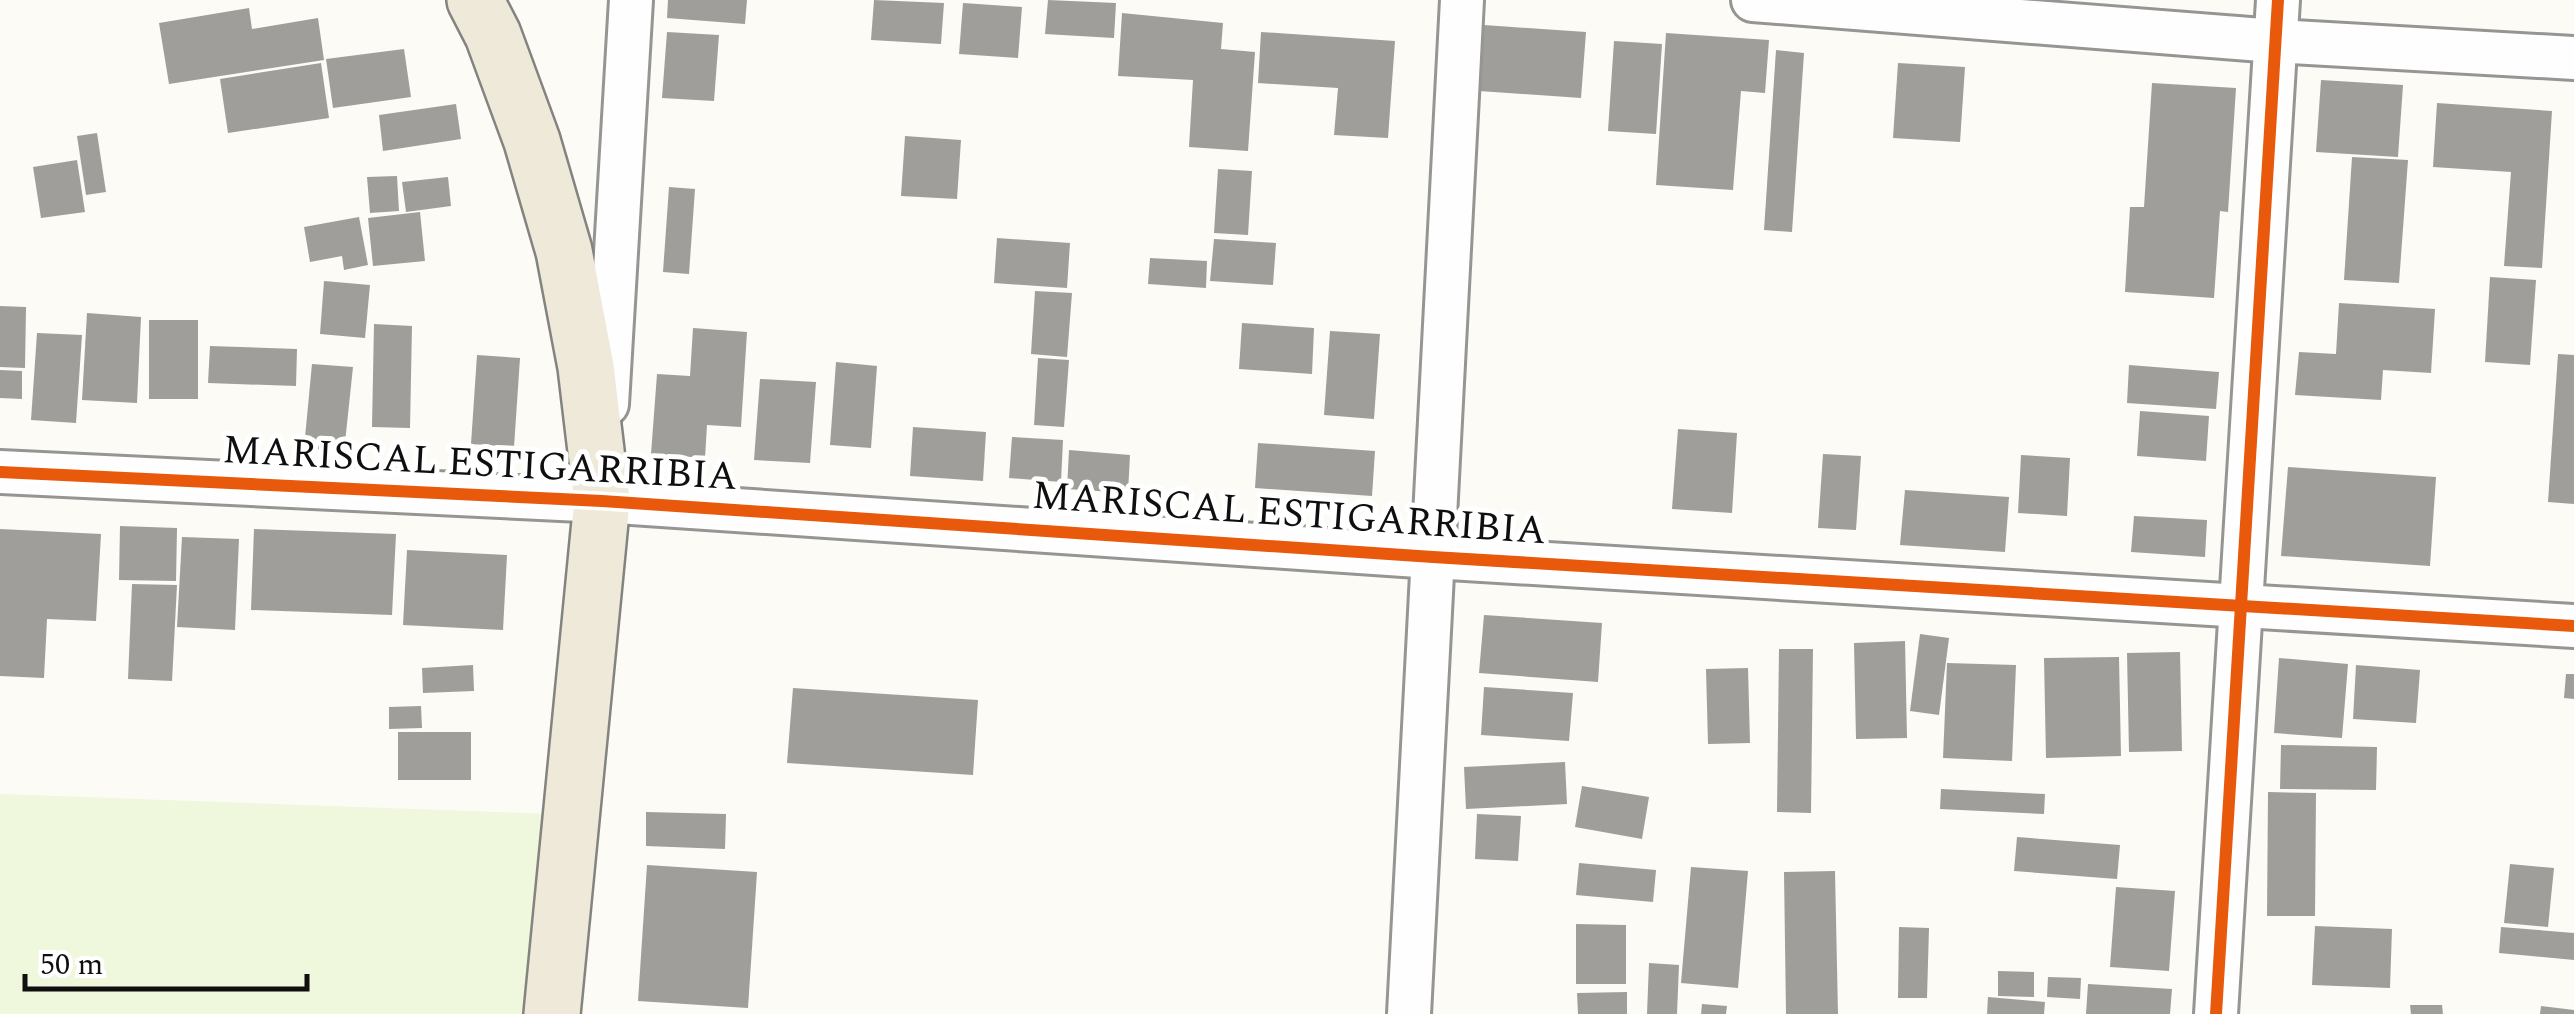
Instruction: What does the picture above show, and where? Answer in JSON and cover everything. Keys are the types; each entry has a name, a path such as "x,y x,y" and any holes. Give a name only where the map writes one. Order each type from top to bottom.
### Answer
{"main road":[{"path":"474,0 493,34 532,141 564,252 586,367 602,502 552,1014"}],"street":[{"path":"602,502 630,0"},
{"path":"1409,1014 1462,0"},
{"path":"1753,0 2277,21 2574,58"},
{"path":"2216,1014 2277,21"},
{"name":"MARISCAL ESTIGARRIBIA","path":"0,472 602,502 2574,626"}],"green space":[{"path":"0,794 551,814 535,1014 0,1014"}],"building":[{"path":"668,0 747,0 745,24 667,18"},
{"path":"874,0 944,3 941,44 871,40"},
{"path":"1048,0 1116,3 1114,38 1045,34"},
{"path":"963,3 1022,7 1018,58 959,54"},
{"path":"249,8 252,29 318,18 324,60 169,84 159,23"},
{"path":"1122,13 1223,23 1221,49 1255,52 1248,151 1189,147 1193,80 1118,76"},
{"path":"1484,25 1586,32 1581,98 1479,91"},
{"path":"667,32 719,35 714,101 662,98"},
{"path":"1261,32 1395,41 1388,138 1334,135 1338,88 1258,83"},
{"path":"1666,33 1769,40 1765,93 1741,91 1733,190 1656,185"},
{"path":"1614,41 1662,44 1656,134 1608,131"},
{"path":"404,49 411,97 333,108 326,59"},
{"path":"1776,50 1804,53 1792,232 1764,230"},
{"path":"321,63 329,118 228,133 220,79"},
{"path":"1898,63 1965,67 1960,142 1893,138"},
{"path":"2321,80 2403,85 2398,157 2316,152"},
{"path":"2152,83 2236,88 2228,212 2220,211 2214,298 2125,292 2130,207 2144,207"},
{"path":"2437,103 2552,111 2542,268 2504,266 2511,172 2433,167"},
{"path":"456,104 461,139 383,151 379,115"},
{"path":"97,133 106,192 86,195 77,136"},
{"path":"905,136 961,140 957,199 901,196"},
{"path":"2352,157 2408,160 2399,283 2344,280"},
{"path":"77,160 85,212 41,218 33,167"},
{"path":"1218,169 1252,171 1248,235 1214,233"},
{"path":"397,176 399,211 370,213 367,177"},
{"path":"448,177 451,206 406,212 402,182"},
{"path":"669,187 695,189 689,274 663,272"},
{"path":"420,212 425,261 373,266 368,218"},
{"path":"359,217 368,265 344,270 342,256 310,262 304,227"},
{"path":"997,238 1070,243 1067,288 994,283"},
{"path":"1214,239 1276,243 1273,285 1210,281"},
{"path":"1150,258 1207,261 1206,288 1148,284"},
{"path":"2490,277 2536,280 2530,365 2485,362"},
{"path":"324,281 370,285 365,338 320,334"},
{"path":"1035,291 1072,293 1067,357 1031,354"},
{"path":"2339,303 2435,309 2431,373 2383,370 2381,400 2295,395 2299,352 2336,354"},
{"path":"0,306 26,307 25,368 0,367"},
{"path":"87,313 141,317 137,403 82,400"},
{"path":"149,320 198,320 198,399 149,399"},
{"path":"1242,323 1314,328 1312,374 1239,369"},
{"path":"374,324 412,326 410,428 372,427"},
{"path":"693,328 747,332 741,427 707,425 705,458 651,454 657,374 690,376"},
{"path":"1330,331 1380,334 1374,419 1324,415"},
{"path":"37,333 82,335 76,423 31,420"},
{"path":"210,346 297,349 296,386 208,383"},
{"path":"2558,354 2574,355 2574,504 2548,502"},
{"path":"477,355 520,358 514,447 471,444"},
{"path":"1038,358 1069,360 1064,427 1034,425"},
{"path":"836,362 877,366 871,448 830,445"},
{"path":"312,364 353,367 344,452 304,448"},
{"path":"2129,365 2219,372 2216,409 2127,403"},
{"path":"0,370 22,371 22,399 0,398"},
{"path":"760,379 816,382 810,463 754,460"},
{"path":"2140,411 2209,416 2206,461 2137,456"},
{"path":"913,427 986,432 983,481 910,476"},
{"path":"1678,429 1737,433 1732,513 1672,509"},
{"path":"1012,437 1063,440 1061,482 1009,478"},
{"path":"1258,443 1375,451 1372,496 1255,488"},
{"path":"1069,450 1130,455 1128,493 1067,489"},
{"path":"1823,454 1861,456 1856,530 1818,528"},
{"path":"2021,455 2070,458 2067,516 2018,513"},
{"path":"2288,467 2436,477 2430,566 2281,556"},
{"path":"1905,490 2009,497 2005,552 1900,545"},
{"path":"2134,516 2207,520 2205,557 2131,552"},
{"path":"120,526 177,528 176,581 119,580"},
{"path":"0,529 101,534 96,621 47,619 44,678 0,676"},
{"path":"254,529 396,534 392,615 251,610"},
{"path":"182,537 239,539 235,630 177,627"},
{"path":"407,550 507,555 503,630 403,625"},
{"path":"132,584 177,585 172,681 128,679"},
{"path":"1484,615 1602,623 1598,682 1479,673"},
{"path":"1920,634 1949,638 1939,715 1910,711"},
{"path":"1905,641 1907,738 1856,739 1854,643"},
{"path":"1779,649 1813,649 1811,813 1777,812"},
{"path":"2180,652 2182,751 2129,752 2127,653"},
{"path":"2119,657 2121,756 2046,758 2044,658"},
{"path":"2279,658 2348,664 2342,738 2274,733"},
{"path":"1947,663 2016,665 2012,761 1943,758"},
{"path":"473,665 474,691 423,693 422,668"},
{"path":"2356,665 2420,670 2416,723 2353,719"},
{"path":"1748,668 1750,743 1708,744 1706,669"},
{"path":"2566,674 2574,674 2574,699 2564,698"},
{"path":"1484,687 1573,693 1569,741 1481,735"},
{"path":"793,688 978,700 973,775 787,763"},
{"path":"421,706 422,728 389,729 389,707"},
{"path":"398,732 471,732 471,780 398,780"},
{"path":"2281,745 2377,747 2376,790 2280,789"},
{"path":"1565,762 1567,804 1466,809 1464,767"},
{"path":"1582,786 1649,797 1642,839 1575,827"},
{"path":"1941,789 2045,794 2044,814 1940,809"},
{"path":"2268,792 2316,793 2315,916 2267,916"},
{"path":"646,812 726,814 725,849 646,846"},
{"path":"1477,814 1521,816 1518,861 1475,859"},
{"path":"2017,837 2120,845 2117,879 2014,871"},
{"path":"1579,863 1656,870 1653,902 1576,895"},
{"path":"2510,864 2554,868 2548,927 2504,923"},
{"path":"647,865 757,872 748,1008 638,1001"},
{"path":"1691,867 1748,871 1738,988 1681,983"},
{"path":"1835,871 1838,1014 1786,1014 1784,872"},
{"path":"2116,887 2175,891 2169,971 2110,967"},
{"path":"1576,924 1626,925 1626,984 1576,984"},
{"path":"2315,926 2392,929 2390,988 2312,985"},
{"path":"1899,927 1929,928 1927,998 1898,998"},
{"path":"2501,927 2574,933 2574,960 2499,953"},
{"path":"1649,963 1679,965 1677,1014 1647,1014"},
{"path":"1998,971 2034,972 2034,997 1998,996"},
{"path":"2048,977 2081,978 2080,999 2047,997"},
{"path":"2088,984 2172,989 2170,1014 2086,1014"},
{"path":"1627,992 1627,1014 1578,1014 1577,993"},
{"path":"1988,997 2045,1002 2044,1014 1987,1014"},
{"path":"1702,1004 1727,1006 1726,1014 1701,1014"},
{"path":"2410,1005 2442,1005 2443,1014 2411,1014"},
{"path":"2541,1006 2574,1010 2574,1014 2540,1014"}],"cycle path":[{"path":"2216,1014 2278,0"},
{"path":"0,472 602,501 1433,557 2574,626"}]}
